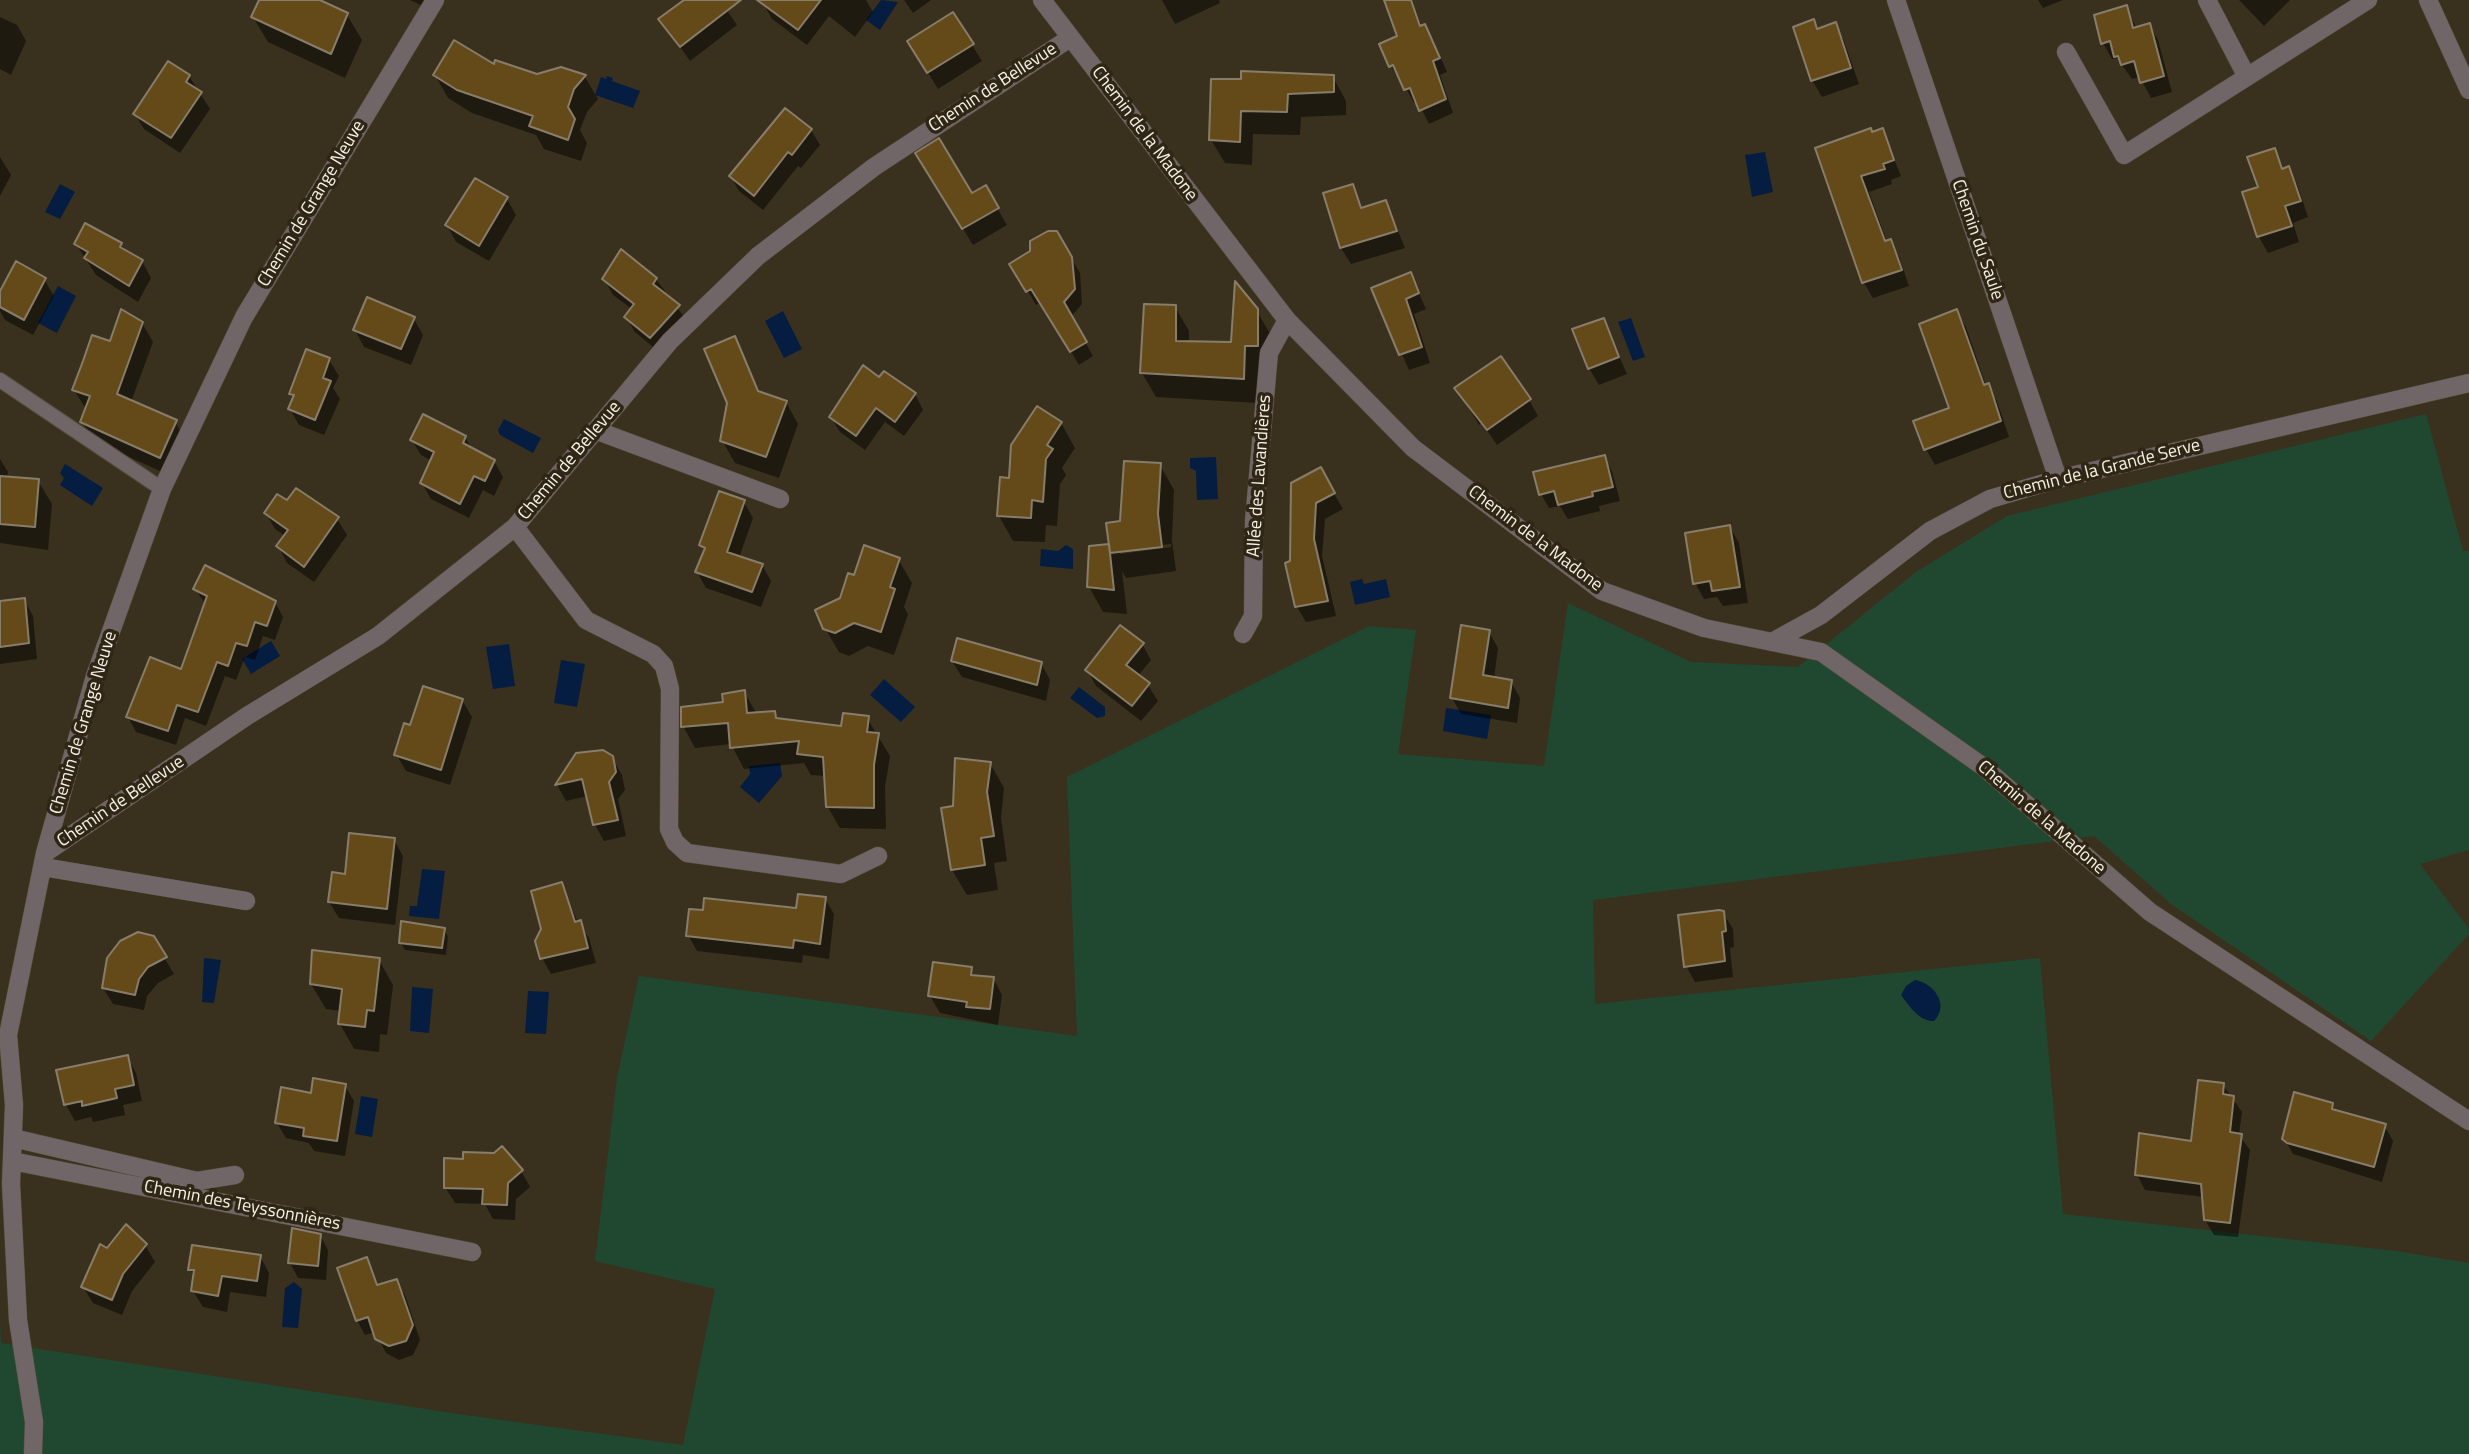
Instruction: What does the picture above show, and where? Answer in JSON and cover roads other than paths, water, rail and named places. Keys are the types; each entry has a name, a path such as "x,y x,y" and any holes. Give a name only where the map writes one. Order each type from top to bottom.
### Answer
{"street":[{"name":"Chemin de Grange Neuve","path":"33,1454 34,1422 18,1320 12,1161 14,1105 4,1037 44,860 95,676 162,489 244,317 435,0"},
{"name":"Chemin de la Madone","path":"1042,0 1287,320 1413,448 1602,591 1704,628 1821,652 1985,768 2150,912 2469,1121"},
{"name":"Chemin du Saule","path":"1896,0 2058,479"},
{"path":"2207,0 2247,77"},
{"path":"2066,52 2124,155 2368,0"},
{"path":"2428,0 2469,90"},
{"name":"Chemin de Bellevue","path":"44,860 247,716 378,636 515,527 670,341 758,256 874,167 1070,38"},
{"name":"Allée des Lavandières","path":"1243,634 1254,616 1254,521 1269,353 1287,320"},
{"name":"Chemin de la Grande Serve","path":"1772,642 1821,615 1930,531 1990,499 2058,479 2469,383"},
{"path":"596,430 780,499"},
{"path":"515,527 586,620 653,653 664,666 670,689 669,829 675,842 687,853 841,874 878,856"},
{"path":"44,860 246,901"},
{"name":"Chemin des Teyssonnières","path":"13,1138 197,1181 235,1175"},
{"name":"Chemin des Teyssonnières","path":"12,1161 472,1252"}],"lane":[{"path":"0,380 162,489"}],"water":[{"path":"881,0 898,2 880,30 866,20"},
{"path":"607,76 613,78 612,81 640,91 633,108 595,95 601,77 606,79"},
{"path":"1765,152 1773,192 1752,197 1745,155"},
{"path":"60,184 75,192 60,219 45,212"},
{"path":"58,286 76,296 57,333 38,323"},
{"path":"783,311 802,349 784,358 765,321"},
{"path":"1631,318 1645,357 1633,361 1618,322"},
{"path":"504,419 541,438 533,453 500,435 498,430"},
{"path":"1216,457 1218,499 1197,500 1196,471 1190,468 1190,458"},
{"path":"65,464 103,488 92,506 60,485 64,478 60,473"},
{"path":"1066,545 1073,549 1073,569 1040,566 1041,549 1058,551"},
{"path":"1362,579 1364,584 1386,579 1390,597 1355,605 1350,582"},
{"path":"271,641 280,656 251,674 242,659"},
{"path":"509,644 515,686 493,689 486,647"},
{"path":"561,660 585,664 577,707 554,703"},
{"path":"884,679 915,707 901,722 870,695"},
{"path":"1079,687 1105,707 1105,716 1097,718 1070,698"},
{"path":"1446,708 1491,715 1487,739 1443,731"},
{"path":"780,763 782,776 759,803 740,787 750,774 749,766"},
{"path":"422,869 445,871 439,919 409,916 410,906 417,906"},
{"path":"204,958 221,960 214,1003 202,1002"},
{"path":"1915,980 1928,985 1938,996 1939,1015 1934,1021 1920,1016 1901,995 1906,986"},
{"path":"412,987 433,989 429,1033 410,1031"},
{"path":"528,991 549,992 546,1034 525,1033"},
{"path":"361,1096 378,1099 372,1137 355,1134"},
{"path":"294,1282 302,1289 298,1328 282,1327 285,1288"}]}
